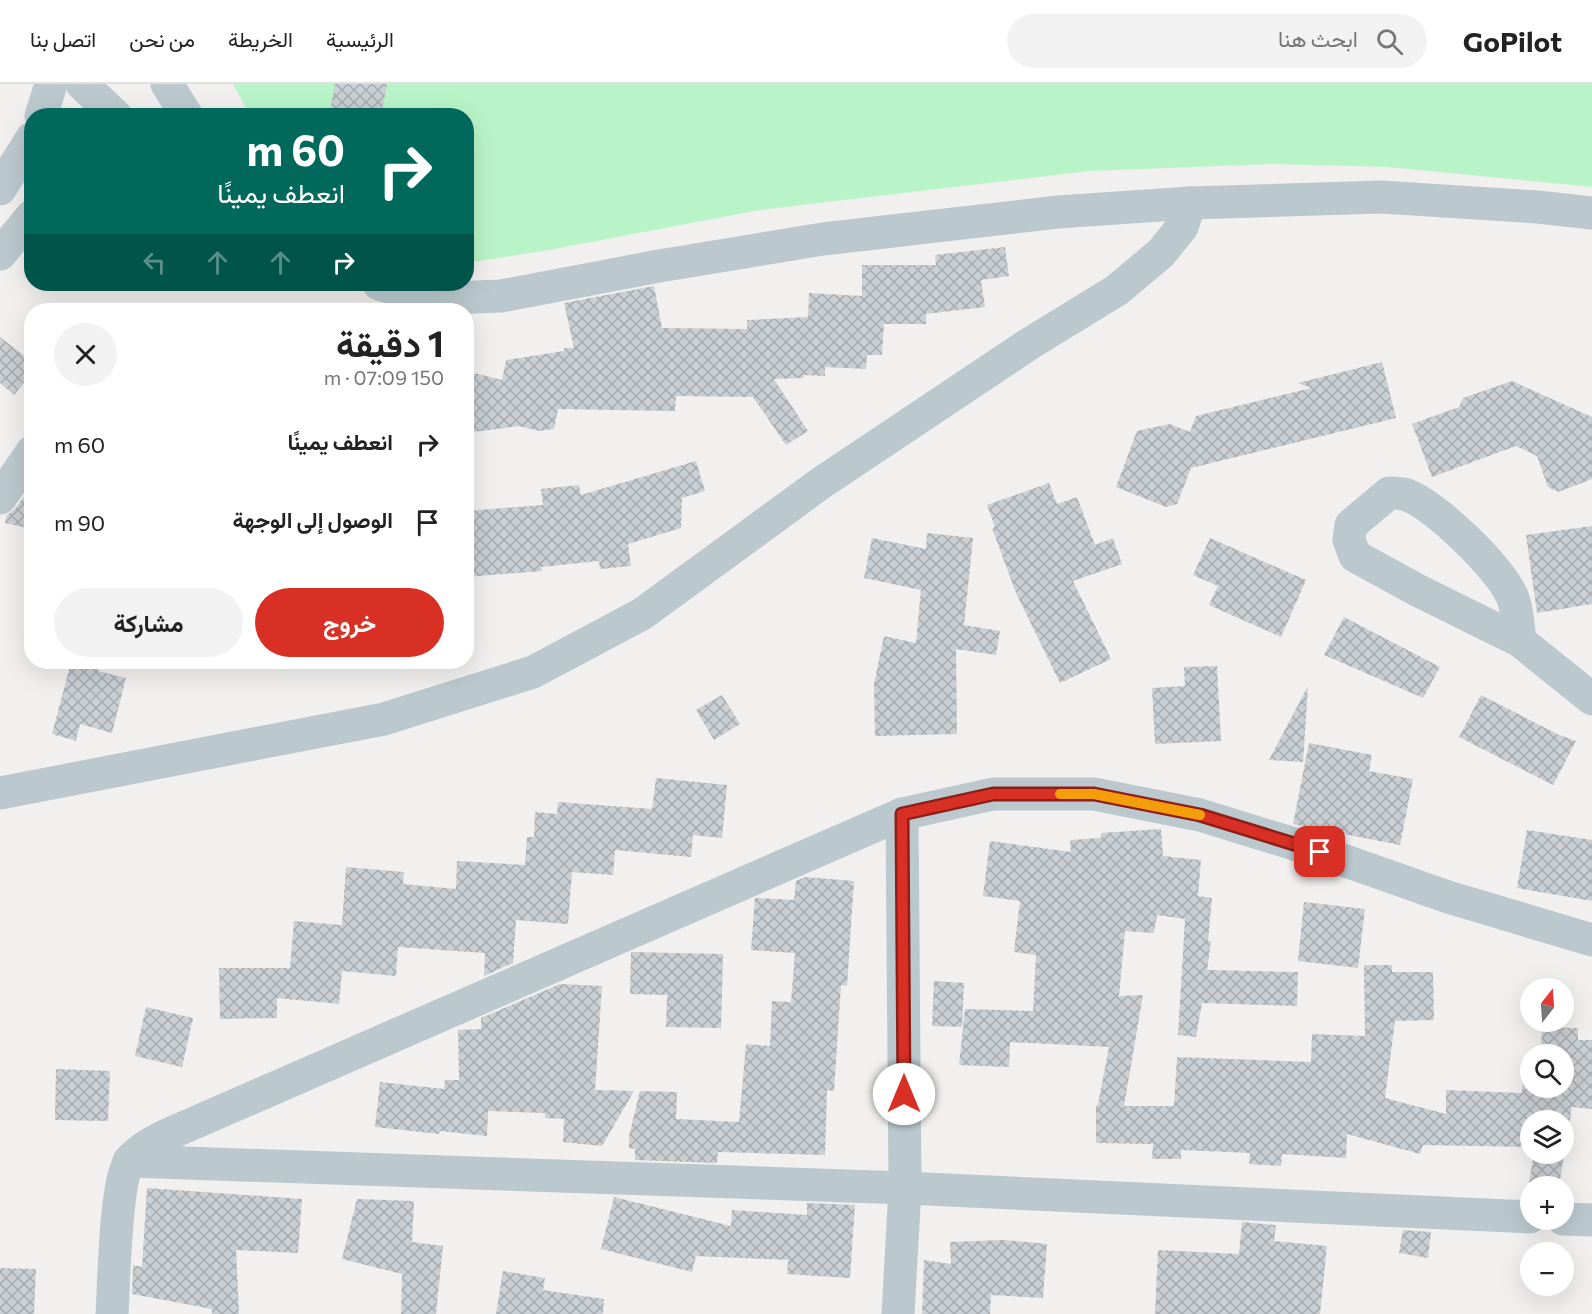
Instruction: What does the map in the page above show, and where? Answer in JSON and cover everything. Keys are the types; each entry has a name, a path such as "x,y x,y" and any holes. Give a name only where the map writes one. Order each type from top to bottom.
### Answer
{"street":[{"path":"44,108 51,84"},
{"path":"167,84 181,108"},
{"path":"0,189 24,151"},
{"path":"440,303 501,296 659,266 823,239 1059,212 1190,203 1381,197 1592,213"},
{"path":"0,793 384,719 533,672 642,614 821,483 1029,344 1117,290 1161,254 1182,227 1190,203"},
{"path":"0,254 24,226"},
{"path":"393,291 418,303"},
{"path":"0,498 24,464"},
{"path":"1520,641 1514,599 1504,580 1466,538 1419,500 1404,494 1389,493 1351,525 1349,540 1354,556 1520,641 1592,699"},
{"path":"112,1314 120,1190 129,1161 147,1146 169,1134 902,814 993,794 1094,794 1200,815 1320,852 1448,897 1592,940"},
{"path":"898,1314 905,1188 902,814"},
{"path":"129,1161 905,1188 1520,1217"},
{"path":"1574,1219 1592,1220"}],"green space":[{"path":"233,84 1592,84 1592,187 1387,167 1274,164 1089,171 760,210 474,262 474,108 246,108"}],"building":[{"path":"335,84 387,84 382,108 330,108"},
{"path":"1005,247 1009,276 981,280 985,307 926,314 926,324 884,324 882,355 867,355 866,369 825,367 825,376 803,375 804,378 774,379 808,431 786,445 753,397 676,396 675,411 558,409 554,429 539,431 519,426 474,432 474,373 502,380 506,360 574,348 564,303 654,286 662,328 747,329 747,320 808,317 809,293 862,296 862,265 936,265 935,255"},
{"path":"0,337 24,356 24,383 14,395 0,383"},
{"path":"1382,362 1396,418 1191,468 1177,504 1166,507 1116,487 1137,431 1170,424 1190,432 1196,416 1311,388 1298,383"},
{"path":"1512,381 1592,417 1592,479 1558,492 1548,487 1537,456 1516,446 1432,477 1412,424 1459,407 1463,398"},
{"path":"696,461 705,491 682,498 681,528 628,544 631,566 600,569 599,561 541,567 542,571 474,576 474,510 543,505 541,489 579,485 581,495"},
{"path":"1049,483 1057,504 1077,497 1095,545 1113,538 1122,564 1073,581 1111,659 1060,683 1016,593 992,528 995,527 987,505"},
{"path":"24,497 24,527 5,523 7,515"},
{"path":"1592,526 1592,604 1537,613 1526,535"},
{"path":"927,533 973,538 964,625 1000,631 996,655 956,649 957,734 875,736 874,684 884,636 916,643 921,590 864,578 872,538 926,549"},
{"path":"1210,538 1306,580 1281,637 1209,605 1218,586 1193,575"},
{"path":"1344,617 1440,667 1423,698 1324,655"},
{"path":"1217,666 1221,741 1155,744 1152,688 1185,686 1184,667"},
{"path":"69,669 98,669 98,671 126,678 112,733 80,724 76,741 52,734"},
{"path":"1308,686 1303,762 1269,760"},
{"path":"722,695 740,724 714,740 696,710"},
{"path":"1481,695 1557,734 1576,741 1553,785 1459,737"},
{"path":"1309,743 1372,755 1369,771 1413,779 1400,845 1293,824"},
{"path":"656,778 727,785 722,838 693,835 691,857 615,850 613,875 572,872 568,924 516,920 513,963 484,976 485,953 398,947 396,976 342,971 339,1004 277,998 277,1018 220,1019 219,968 290,968 294,921 342,925 346,867 404,872 403,884 456,889 457,861 525,865 527,837 534,837 535,812 557,814 558,802 652,809"},
{"path":"1161,829 1163,856 1201,860 1198,896 1212,898 1208,941 1211,941 1207,970 1298,972 1297,1006 1202,1003 1196,1037 1178,1035 1185,919 1157,915 1154,933 1125,931 1119,996 1143,995 1124,1106 1174,1106 1177,1057 1311,1062 1312,1034 1365,1036 1364,965 1392,965 1392,972 1433,972 1434,1020 1395,1021 1385,1098 1446,1114 1446,1090 1520,1093 1520,1098 1574,1098 1574,1044 1541,1044 1542,1032 1574,1032 1574,1028 1578,1028 1578,1040 1592,1040 1592,1109 1572,1107 1572,1110 1520,1110 1520,1147 1423,1145 1420,1154 1347,1134 1346,1158 1282,1154 1281,1166 1249,1164 1250,1153 1181,1150 1181,1159 1152,1159 1153,1144 1096,1143 1096,1105 1098,1105 1109,1047 1010,1042 1009,1067 959,1065 965,1009 1033,1011 1036,955 1014,952 1020,901 983,896 990,841 1071,852 1070,840 1101,838 1101,833"},
{"path":"1527,830 1592,840 1592,901 1517,888"},
{"path":"805,877 854,881 847,986 841,985 834,1091 827,1090 825,1155 718,1152 717,1163 635,1160 635,1149 629,1148 629,1136 640,1091 677,1092 676,1119 739,1122 746,1044 770,1046 772,1001 791,1002 795,953 751,950 755,898 794,900 796,881"},
{"path":"1304,902 1365,909 1358,968 1298,961"},
{"path":"632,952 723,954 721,1028 666,1027 667,995 630,994"},
{"path":"934,981 964,983 962,1027 932,1026"},
{"path":"560,984 602,986 595,1090 634,1091 602,1146 563,1142 564,1119 545,1118 545,1113 488,1111 487,1136 440,1131 439,1134 375,1127 380,1082 444,1089 445,1080 459,1080 458,1030 481,1029 481,1018"},
{"path":"146,1007 193,1018 182,1067 135,1056"},
{"path":"56,1069 110,1071 108,1121 55,1120"},
{"path":"1532,1164 1563,1164 1561,1176 1530,1176"},
{"path":"147,1188 302,1199 298,1253 236,1250 239,1314 212,1314 212,1309 132,1294 133,1265 142,1267"},
{"path":"614,1197 731,1226 732,1210 807,1215 807,1203 855,1205 850,1278 787,1274 788,1260 696,1256 692,1272 601,1249"},
{"path":"357,1199 414,1201 412,1242 443,1246 436,1314 401,1314 402,1274 342,1259"},
{"path":"1242,1222 1276,1225 1274,1241 1327,1246 1320,1314 1155,1314 1158,1250 1239,1254"},
{"path":"1403,1230 1431,1232 1428,1258 1399,1253"},
{"path":"1004,1240 1047,1244 1043,1298 991,1295 990,1314 922,1314 924,1260 951,1264 950,1242"},
{"path":"0,1268 36,1269 34,1314 0,1314"},
{"path":"503,1271 545,1278 543,1290 604,1299 603,1314 496,1314"}],"slow traffic":[{"path":"1060,794 1094,794 1200,815"}],"route":[{"path":"904,1094 902,814 993,794 1094,794 1200,815 1320,852"}]}
